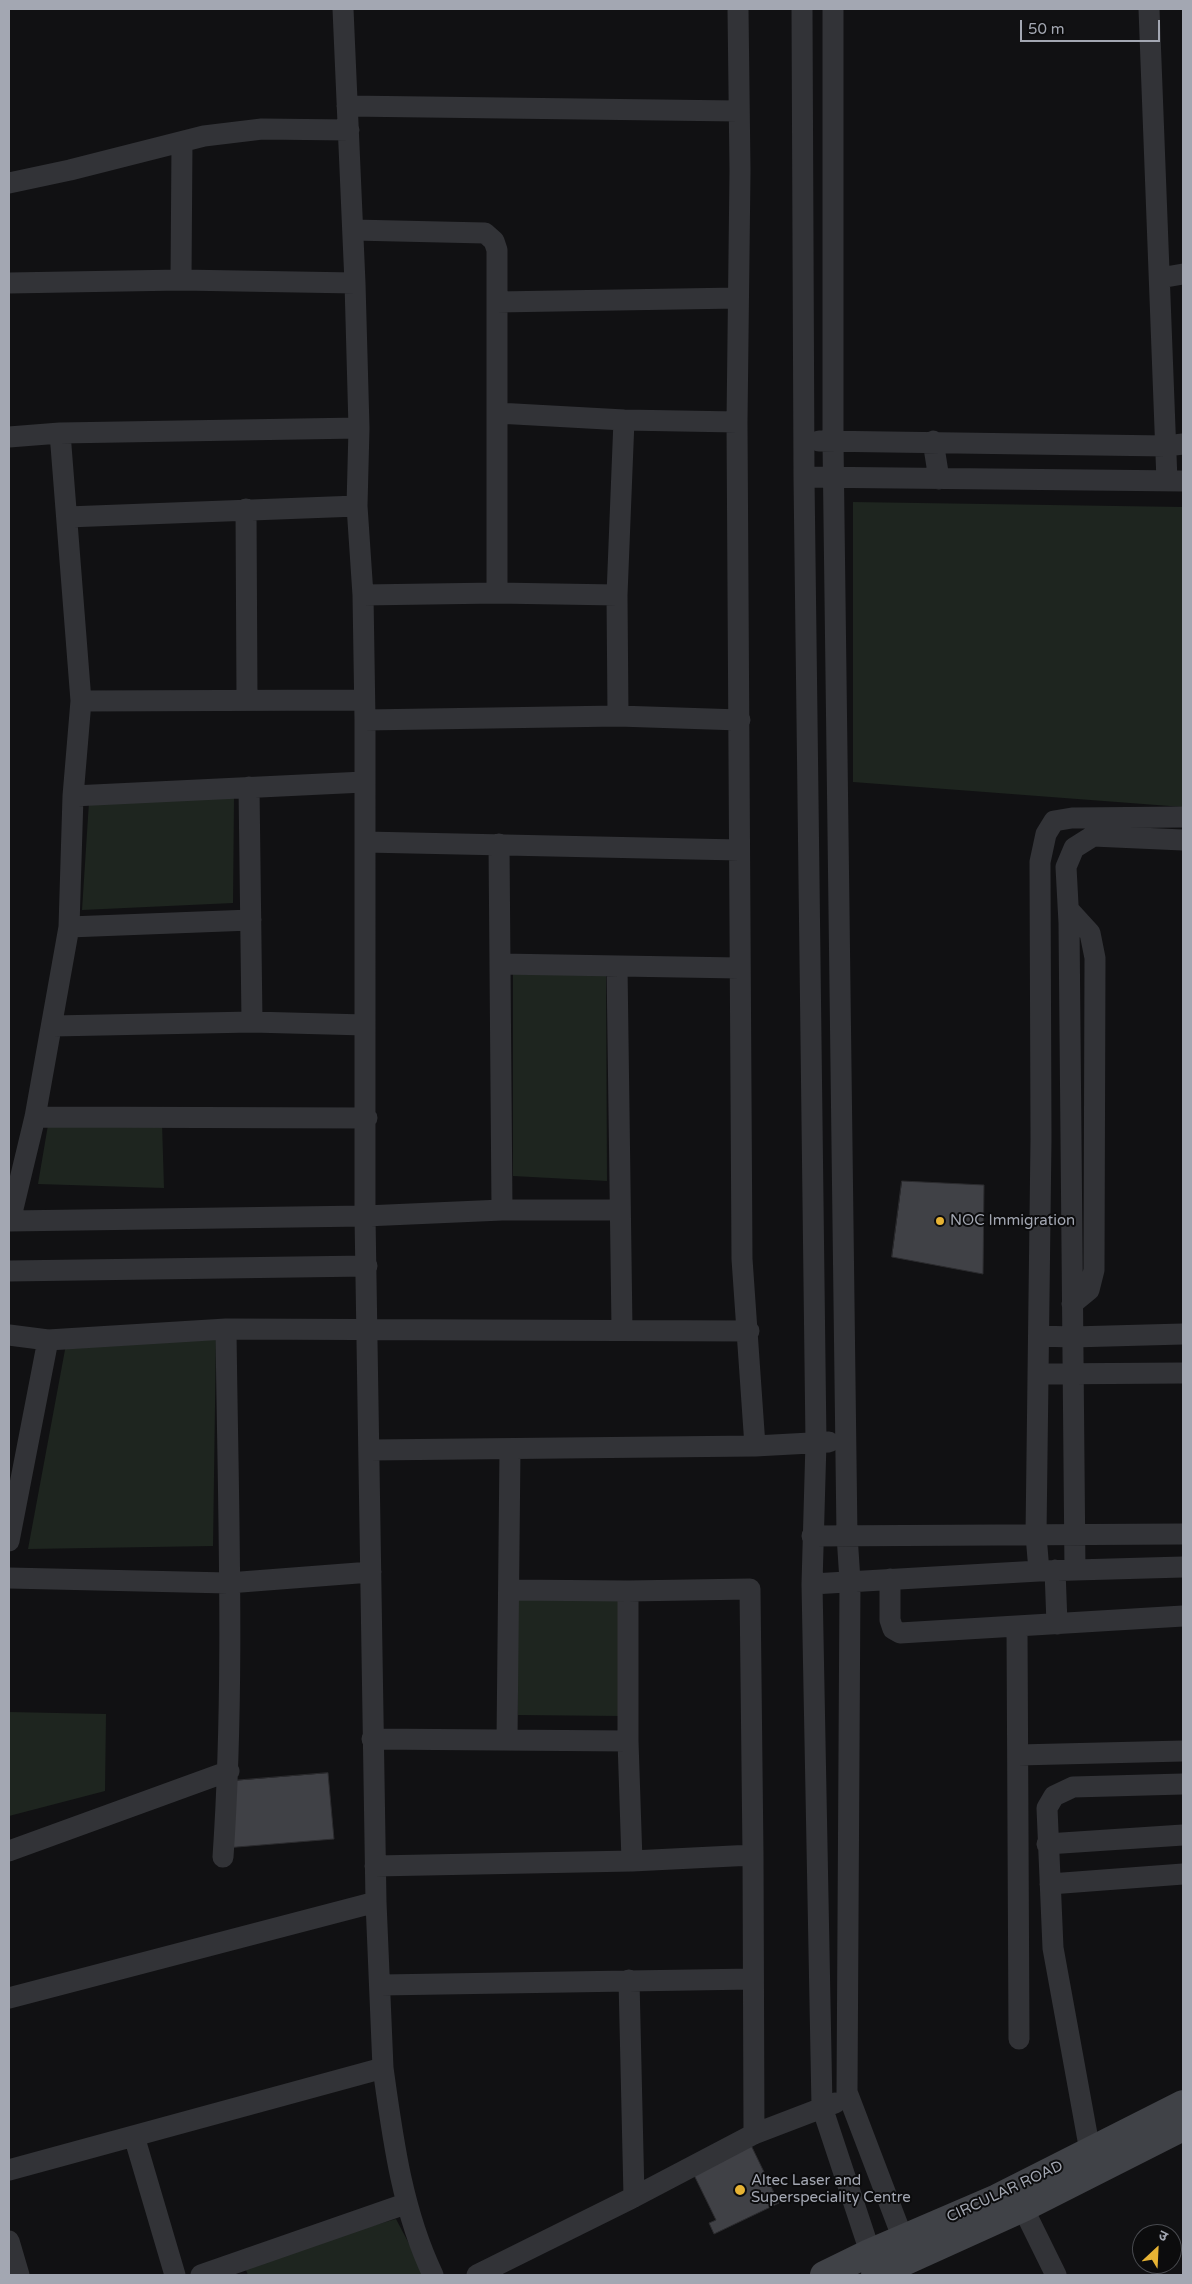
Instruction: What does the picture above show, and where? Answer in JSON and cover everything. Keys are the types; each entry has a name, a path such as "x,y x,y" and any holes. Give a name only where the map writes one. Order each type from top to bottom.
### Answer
{"street":[{"path":"344,9 355,283 358,428 357,506 363,595 367,1118 365,1216 376,1902 383,2068 393,2141 405,2204 414,2232 433,2275"},
{"path":"738,9 740,171 737,422 742,1259 755,1446"},
{"path":"802,9 804,477 816,1442 812,1584 822,2107 874,2267"},
{"path":"833,9 832,441 834,477 847,1535 850,1581 847,2092 907,2249"},
{"path":"804,477 1175,481 1175,445 1160,278 1149,9"},
{"path":"347,106 738,111"},
{"path":"9,183 70,170 204,136 262,129 349,130"},
{"path":"181,280 182,142"},
{"path":"353,230 485,233 494,241 497,250 497,593"},
{"path":"1160,278 1183,274"},
{"path":"9,283 181,280 355,283"},
{"path":"497,302 738,298"},
{"path":"497,413 624,420 737,422"},
{"path":"618,716 617,595 624,420"},
{"path":"9,437 60,434 358,428"},
{"path":"60,434 81,701 73,796 69,927 53,1026 35,1117 9,1221 365,1216 502,1210 620,1210"},
{"path":"804,441 1175,445"},
{"path":"933,441 939,478"},
{"path":"67,517 357,506"},
{"path":"246,509 248,699"},
{"path":"363,595 497,593 617,595"},
{"path":"81,701 248,699 364,710 740,720"},
{"path":"73,796 364,782"},
{"path":"248,787 252,1022"},
{"path":"1056,1570 1036,1535 1042,1140 1040,862 1046,834 1054,821 1072,818 1183,817"},
{"path":"1054,821 1074,848"},
{"path":"1057,1624 1056,1570 1073,1535 1069,910 1066,867 1074,848 1093,836 1183,840"},
{"path":"365,842 739,850"},
{"path":"499,844 502,1210"},
{"path":"69,927 251,920"},
{"path":"500,964 739,968"},
{"path":"617,966 622,1329"},
{"path":"53,1026 252,1022 365,1025"},
{"path":"35,1117 367,1118"},
{"path":"9,1271 366,1266"},
{"path":"9,1335 48,1340 226,1329 368,1331 622,1329 748,1331"},
{"path":"223,1857 229,1771 226,1329"},
{"path":"1039,1336 1072,1338 1183,1334"},
{"path":"9,1541 48,1340"},
{"path":"1038,1374 1183,1373"},
{"path":"370,1450 755,1446 846,1442"},
{"path":"507,1740 510,1449"},
{"path":"812,1536 1183,1534"},
{"path":"812,1584 1056,1570 1183,1567"},
{"path":"9,1578 228,1583 370,1572"},
{"path":"890,1579 890,1620 894,1629 900,1633 1183,1616"},
{"path":"508,1590 750,1589 754,2134"},
{"path":"628,1591 628,1741 632,1861"},
{"path":"1017,1626 1019,2039"},
{"path":"372,1739 628,1741"},
{"path":"1018,1755 1183,1751"},
{"path":"9,1851 229,1771"},
{"path":"1090,2151 1053,1948 1047,1844 1047,1808 1054,1796 1062,1790 1073,1787 1183,1784"},
{"path":"1047,1844 1183,1835"},
{"path":"375,1866 632,1861 753,1855"},
{"path":"1050,1884 1183,1874"},
{"path":"9,1998 376,1902"},
{"path":"381,1985 754,1979"},
{"path":"630,1980 634,2197"},
{"path":"9,2170 383,2068"},
{"path":"477,2275 634,2197 754,2134 849,2098"},
{"name":"CIRCULAR ROAD","path":"824,2275 874,2267 997,2198 1183,2104"},
{"name":"CIRCULAR ROAD","path":"907,2249 1023,2208 1183,2127"},
{"path":"134,2136 175,2275"},
{"path":"201,2275 405,2204"},
{"path":"1023,2208 1056,2275"},
{"path":"9,2241 18,2275"}],"shaded area":[{"path":"853,502 1183,507 1183,807 853,782"},
{"path":"234,798 233,903 82,910 89,802"},
{"path":"513,966 606,970 607,1181 513,1176"},
{"path":"49,1119 162,1123 164,1188 38,1184"},
{"path":"216,1336 213,1546 28,1549 67,1339"},
{"path":"518,1592 622,1593 620,1716 518,1715"},
{"path":"9,1712 106,1714 105,1791 9,1816"},
{"path":"396,2219 425,2274 248,2275 243,2263"}],"building":[{"name":"NOC Immigration","path":"902,1181 984,1185 983,1274 892,1257"},
{"path":"328,1773 334,1839 225,1848 219,1782"},
{"path":"749,2141 779,2203 714,2234 709,2223 716,2220 691,2169"}],"place":[{"name":"NOC Immigration","path":"940,1221"},
{"name":"Altec Laser and Superspeciality Centre","path":"740,2190"}]}
